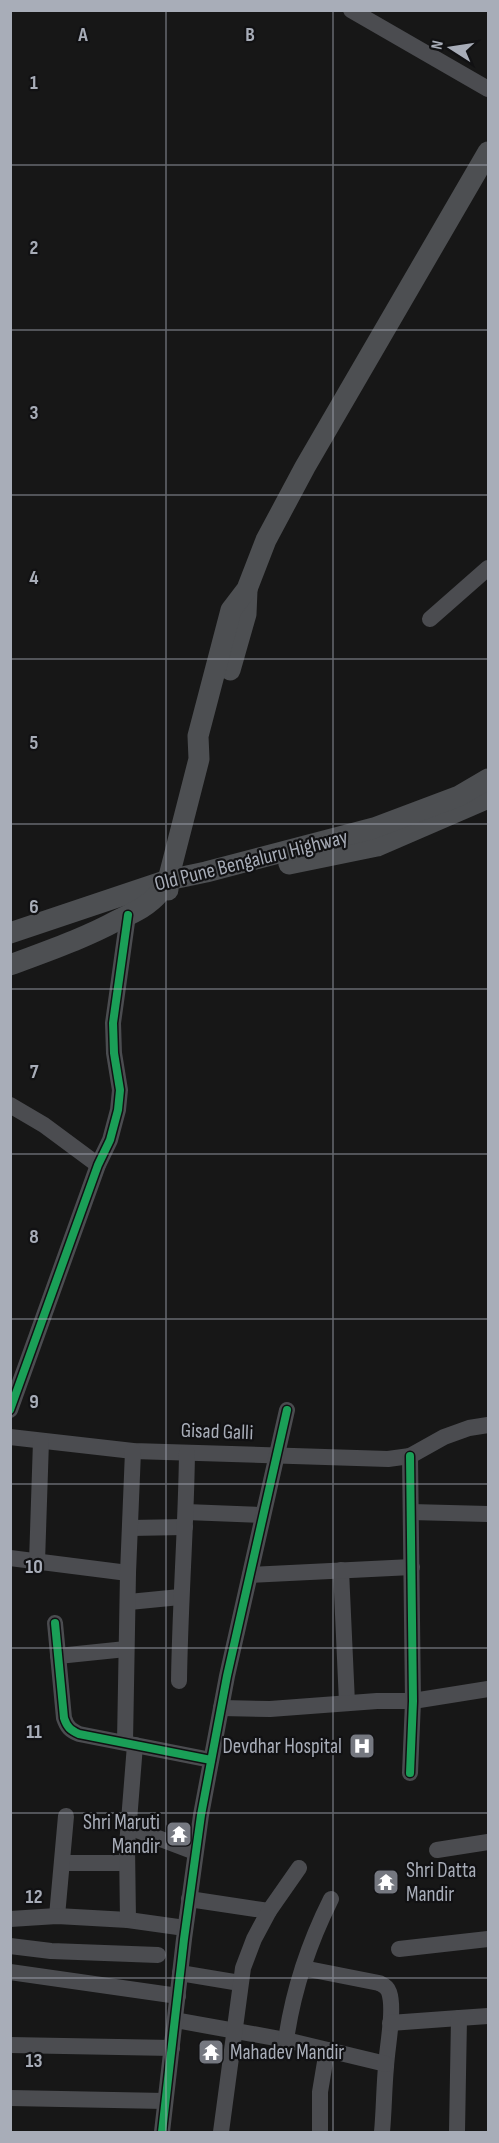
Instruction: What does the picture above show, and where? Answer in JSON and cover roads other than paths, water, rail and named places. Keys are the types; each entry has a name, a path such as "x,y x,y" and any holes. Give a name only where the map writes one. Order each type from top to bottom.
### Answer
{"main road":[{"path":"10,921 143,881 164,886 199,759 211,741 246,614 247,589 266,540 305,467 489,152"},
{"name":"Old Pune Bengaluru Highway","path":"10,946 206,872 374,828 459,796 489,779"},
{"name":"Old Pune Bengaluru Highway","path":"164,886 208,884 275,867 377,846 489,798"},
{"path":"10,965 84,938 129,902"},
{"name":"Old Pune Bengaluru Highway","path":"10,933 129,902"}],"street":[{"path":"351,10 489,89"},
{"path":"430,619 489,568"},
{"path":"10,1410 98,1165 110,1140 118,1110 120,1090 114,1053 113,1023 129,902"},
{"path":"10,1105 44,1125 98,1165"},
{"path":"162,2133 195,1851 221,1708 287,1410"},
{"name":"Gisad Galli","path":"10,1437 133,1451 388,1459 410,1455 444,1437 469,1428 489,1425"},
{"path":"37,1562 41,1441"},
{"path":"128,1920 130,1744 126,1649 133,1451"},
{"path":"178,1681 187,1453"},
{"path":"410,1455 412,1567 410,1773"},
{"path":"411,1512 489,1514"},
{"path":"130,1528 186,1520 263,1515"},
{"path":"10,1558 128,1573"},
{"path":"250,1575 412,1567"},
{"path":"341,1570 347,1703"},
{"path":"129,1602 180,1597"},
{"path":"55,1623 67,1726 79,1734 211,1760"},
{"path":"58,1656 126,1649"},
{"path":"221,1708 412,1701 489,1689"},
{"path":"57,1916 66,1816"},
{"path":"129,1827 195,1851"},
{"path":"437,1850 489,1842"},
{"path":"62,1863 127,1863"},
{"path":"221,2133 243,1968 268,1911 299,1868"},
{"path":"189,1899 268,1911"},
{"path":"286,2040 289,2019 303,1968 317,1927 331,1899"},
{"path":"10,1919 57,1916 128,1920 185,1928"},
{"path":"399,1949 489,1939"},
{"path":"10,1946 51,1951 158,1955"},
{"path":"303,1968 386,1986 390,1998 390,2023 382,2133"},
{"path":"10,1972 178,1996"},
{"path":"180,1973 240,1983"},
{"path":"390,2023 489,2016"},
{"path":"458,2133 459,2018"},
{"path":"175,2019 286,2040 386,2064"},
{"path":"10,2045 172,2048"},
{"path":"321,2133 320,2092 327,2050"},
{"path":"10,2098 165,2101"}],"place":[{"name":"Devdhar Hospital","path":"362,1746"},
{"name":"Shri Maruti Mandir","path":"179,1834"},
{"name":"Shri Datta Mandir","path":"386,1882"},
{"name":"Mahadev Mandir","path":"211,2052"}]}
